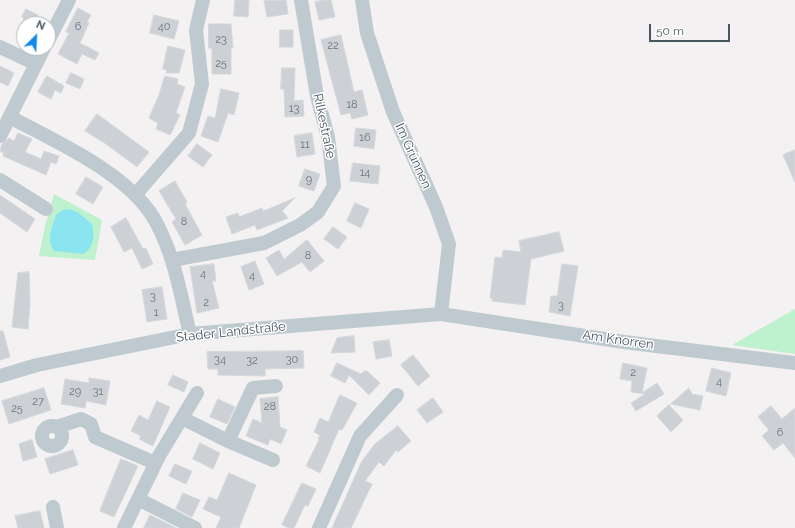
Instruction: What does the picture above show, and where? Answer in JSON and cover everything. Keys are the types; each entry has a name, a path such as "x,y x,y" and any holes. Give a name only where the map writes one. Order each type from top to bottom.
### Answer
{"street":[{"path":"56,25 69,0"},
{"path":"136,194 189,133 202,84 196,30 203,0"},
{"name":"Rilkestraße","path":"172,260 264,243 300,226 318,212 334,186 328,137 317,96 301,0"},
{"name":"Im Grünnen","path":"362,0 367,33 392,112 436,207 449,244 441,314"},
{"path":"0,47 36,64"},
{"path":"0,136 40,56"},
{"path":"10,116 79,154 136,194 157,223 172,260 190,334"},
{"path":"0,180 46,209"},
{"name":"Stader Landstraße","path":"0,376 38,365 190,334 441,314"},
{"name":"Am Knorren","path":"441,314 617,340 795,363"},
{"path":"228,441 252,388 276,386"},
{"path":"124,528 155,463 197,393"},
{"path":"319,528 360,436 397,395"},
{"path":"182,418 228,441 273,460"},
{"path":"56,427 81,419 91,424 95,437 155,463"},
{"path":"138,499 195,528"},
{"path":"53,507 57,528"}],"green space":[{"path":"54,194 102,220 95,260 39,256 45,226"},
{"path":"795,309 795,354 732,345"}],"water":[{"path":"70,209 79,213 92,224 92,244 84,254 54,251 50,242 50,233 56,215 63,210"}],"building":[{"path":"235,0 249,0 248,17 234,16"},
{"path":"286,0 288,14 267,17 264,1"},
{"path":"331,0 335,17 319,20 315,2"},
{"path":"78,8 91,15 80,43 99,53 95,60 82,54 77,64 58,54 69,33 66,32"},
{"path":"26,9 38,15 37,16 22,16"},
{"path":"154,15 179,21 174,39 150,33"},
{"path":"209,24 231,24 233,48 231,48 231,74 212,74 212,48 209,48"},
{"path":"280,30 293,30 293,47 280,47"},
{"path":"341,35 354,92 362,90 368,115 352,119 350,113 341,115 321,40"},
{"path":"168,46 185,50 179,73 166,73 167,70 163,69"},
{"path":"0,66 14,73 8,86 0,82"},
{"path":"282,68 295,68 294,101 303,100 304,116 285,117 284,89 281,89"},
{"path":"71,73 84,79 80,89 66,83"},
{"path":"47,76 64,86 61,93 55,90 51,99 38,92"},
{"path":"165,76 178,79 177,84 185,87 176,113 180,115 174,127 172,126 174,128 170,135 156,129 158,123 149,118"},
{"path":"221,89 239,93 234,115 228,113 218,142 201,136 208,116 215,118"},
{"path":"97,114 149,152 137,167 106,144 85,131"},
{"path":"356,128 376,130 374,149 354,146"},
{"path":"18,133 32,139 25,152 41,159 44,151 59,156 56,164 51,162 46,175 3,156 4,153 0,151 2,144 9,138 14,141"},
{"path":"312,133 315,154 297,157 294,136"},
{"path":"197,144 212,155 203,167 188,156"},
{"path":"795,150 795,182 783,155"},
{"path":"353,163 380,166 378,184 350,181"},
{"path":"305,169 320,174 314,191 299,186"},
{"path":"86,177 103,187 93,204 76,194"},
{"path":"175,181 187,202 185,204 202,235 185,245 172,222 176,219 159,191"},
{"path":"0,195 35,219 27,232 0,213"},
{"path":"295,198 282,211 288,218 257,230 255,225 232,234 226,217 238,213 239,217 262,208 263,211"},
{"path":"355,203 369,209 361,228 347,221"},
{"path":"126,218 143,249 146,248 153,264 142,269 132,248 124,252 111,227"},
{"path":"333,227 347,237 338,249 324,239"},
{"path":"559,232 564,251 531,259 525,305 492,301 492,298 490,298 495,257 502,258 503,250 521,252 519,241"},
{"path":"307,240 324,261 310,272 302,262 277,276 266,258 279,250 284,259"},
{"path":"255,261 264,284 249,290 241,267"},
{"path":"214,264 216,281 212,281 219,308 197,313 190,267"},
{"path":"562,264 578,266 570,316 549,312 551,296 557,296"},
{"path":"29,272 30,304 28,329 12,327 18,273"},
{"path":"162,287 167,319 147,322 142,290"},
{"path":"0,331 3,331 10,357 0,360"},
{"path":"354,336 355,352 331,353 337,338"},
{"path":"389,340 392,356 376,359 373,342"},
{"path":"303,351 304,368 265,369 265,376 218,375 218,369 208,369 207,352"},
{"path":"413,355 430,376 418,386 401,365"},
{"path":"337,363 361,374 364,371 367,371 380,383 369,395 349,375 345,383 331,376"},
{"path":"623,363 647,368 642,393 657,383 664,394 636,411 631,403 645,394 631,392 632,381 620,379"},
{"path":"712,368 731,373 726,396 706,391"},
{"path":"173,375 188,382 184,392 168,385"},
{"path":"89,378 110,381 106,405 86,401 85,408 61,404 65,379 89,383"},
{"path":"44,388 51,410 9,424 2,401"},
{"path":"689,388 692,394 703,396 700,410 671,404"},
{"path":"340,395 357,403 342,430 339,429 320,473 306,466 319,440 320,435 314,432 320,418 328,422"},
{"path":"278,397 280,427 287,430 281,444 270,439 268,445 246,436 253,419 262,423 260,399"},
{"path":"433,398 443,412 427,423 417,410"},
{"path":"218,399 235,407 227,424 210,417"},
{"path":"157,401 170,407 153,446 139,439 141,436 131,431 139,415 148,420"},
{"path":"669,405 683,420 671,432 657,416"},
{"path":"771,406 782,419 795,408 795,458 783,443 774,450 762,436 769,430 758,417"},
{"path":"398,426 411,441 398,452 396,450 384,466 379,462 365,481 372,484 351,528 332,528 362,461 375,444"},
{"path":"32,440 37,457 23,461 19,444"},
{"path":"200,443 220,453 213,469 193,459"},
{"path":"73,450 78,465 50,474 45,459"},
{"path":"121,459 138,466 114,517 100,511"},
{"path":"175,464 192,471 186,484 169,476"},
{"path":"229,473 256,485 239,528 216,528 221,517 203,509 209,497 217,500"},
{"path":"302,483 316,489 308,506 305,505 294,528 289,528 282,525"},
{"path":"183,493 200,500 192,517 176,509"},
{"path":"40,511 44,528 18,528 15,516"},
{"path":"150,515 176,528 144,528"}]}
